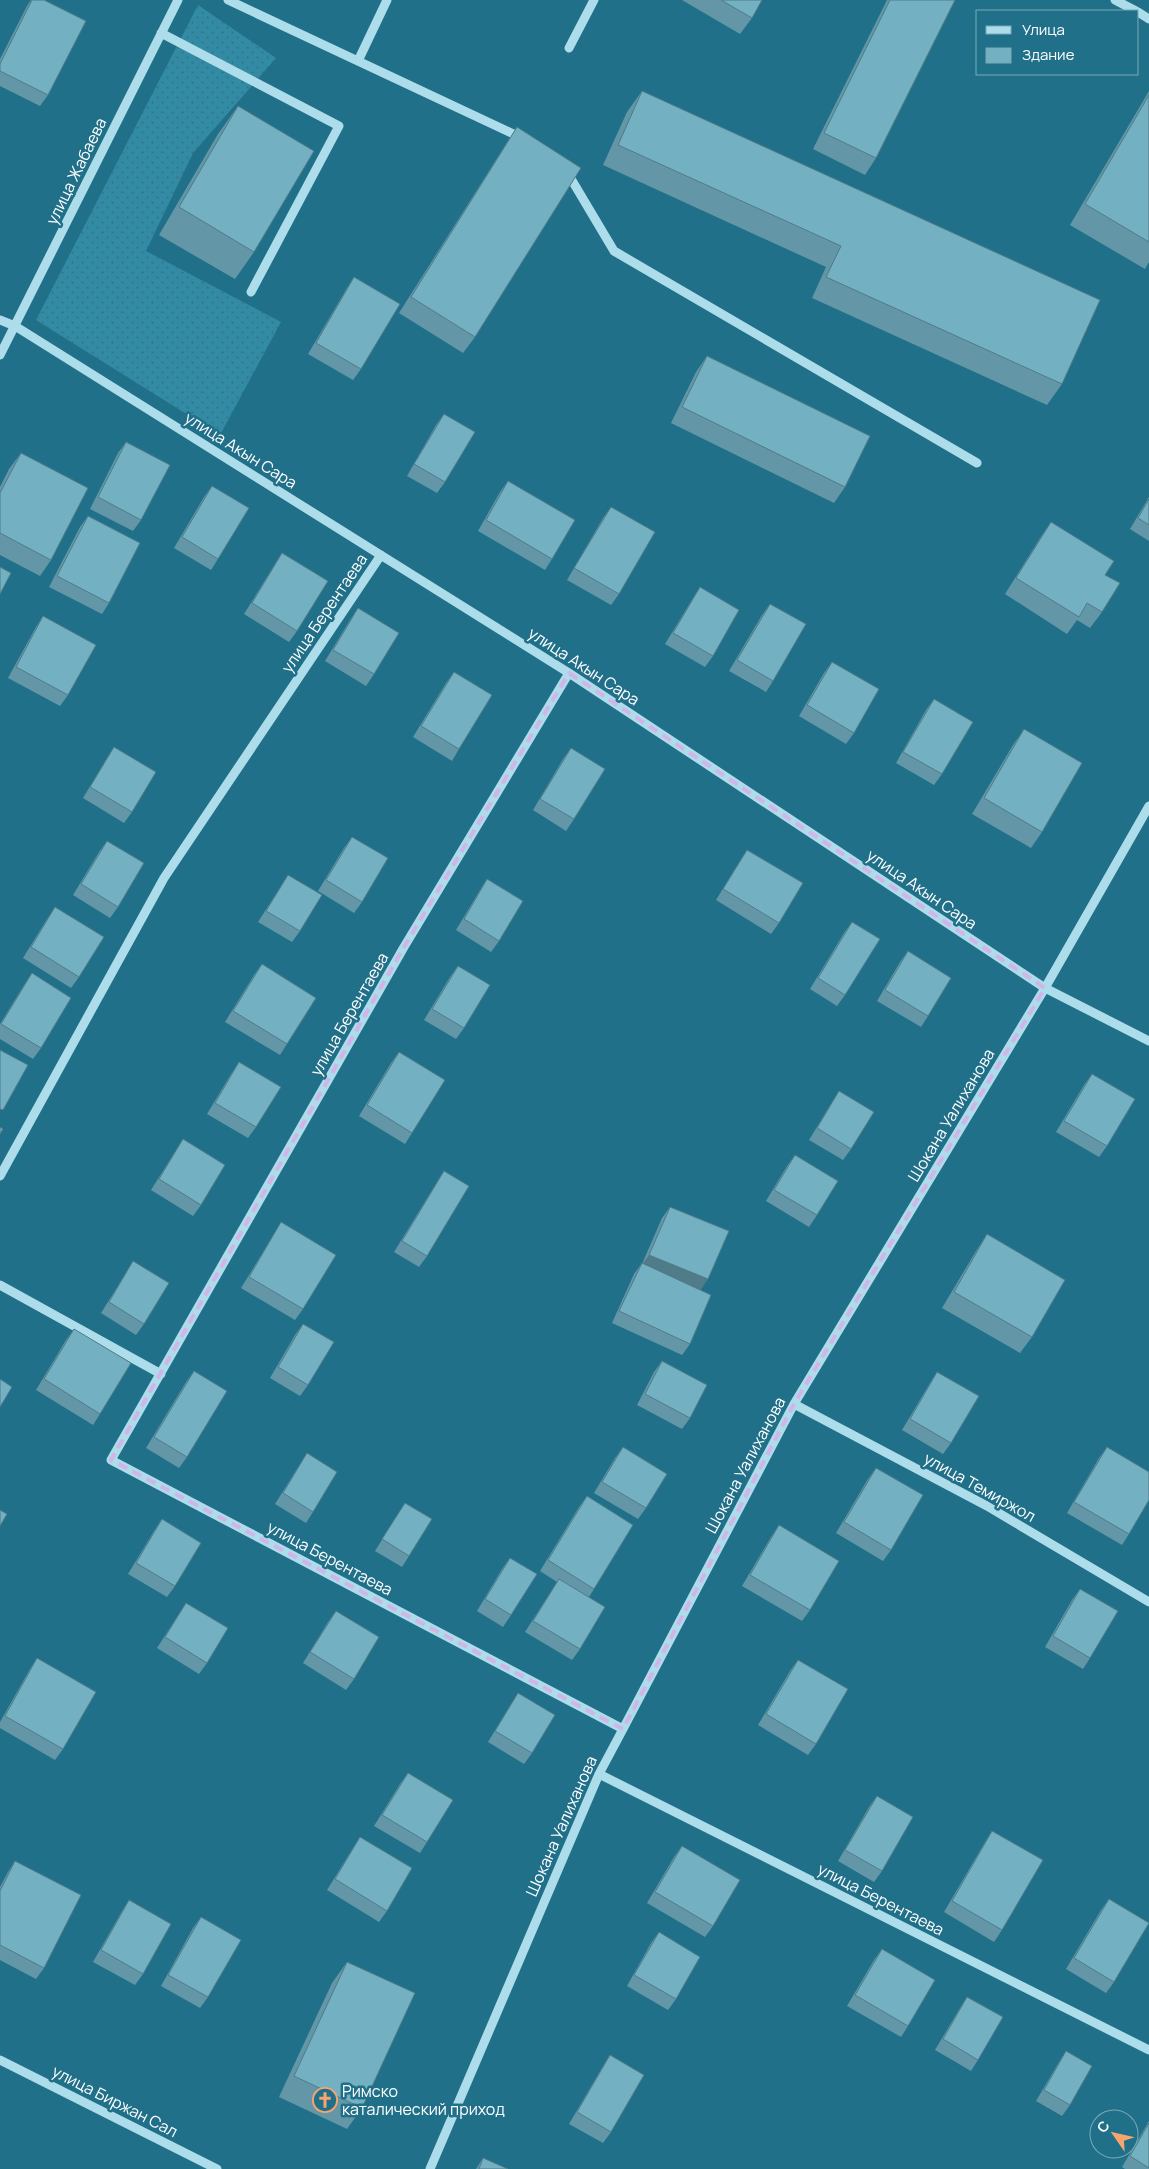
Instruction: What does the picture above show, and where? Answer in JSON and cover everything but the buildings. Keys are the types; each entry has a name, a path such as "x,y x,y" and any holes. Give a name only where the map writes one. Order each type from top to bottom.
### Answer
{"street":[{"name":"улица Жабаева","path":"0,355 178,0"},
{"path":"228,0 529,142"},
{"path":"358,61 387,0"},
{"path":"569,48 594,0"},
{"path":"1116,0 1134,10"},
{"path":"161,33 339,126 251,292"},
{"path":"561,162 614,250 977,463"},
{"name":"улица Акын Сара","path":"0,320 15,326 569,672 1046,988 1149,1040"},
{"name":"улица Берентаева","path":"0,1176 164,878 381,555"},
{"name":"улица Берентаева","path":"569,672 404,947 111,1460 623,1729"},
{"name":"Шокана Уалиханова","path":"430,2169 599,1774 794,1404 1046,988 1149,806"},
{"path":"0,1285 161,1374"},
{"name":"улица Темиржол","path":"794,1404 987,1506 1149,1602"},
{"name":"улица Берентаева","path":"599,1774 1149,2050"},
{"name":"улица Биржан Сал","path":"0,2060 217,2169"}],"highlighted area":[{"path":"569,673 1045,988 794,1404 623,1729 111,1460 404,947"}],"shaded area":[{"path":"198,5 276,58 193,153 146,251 281,322 220,435 36,320"}],"place":[{"name":"Римско каталический приход","path":"325,2100"}]}
